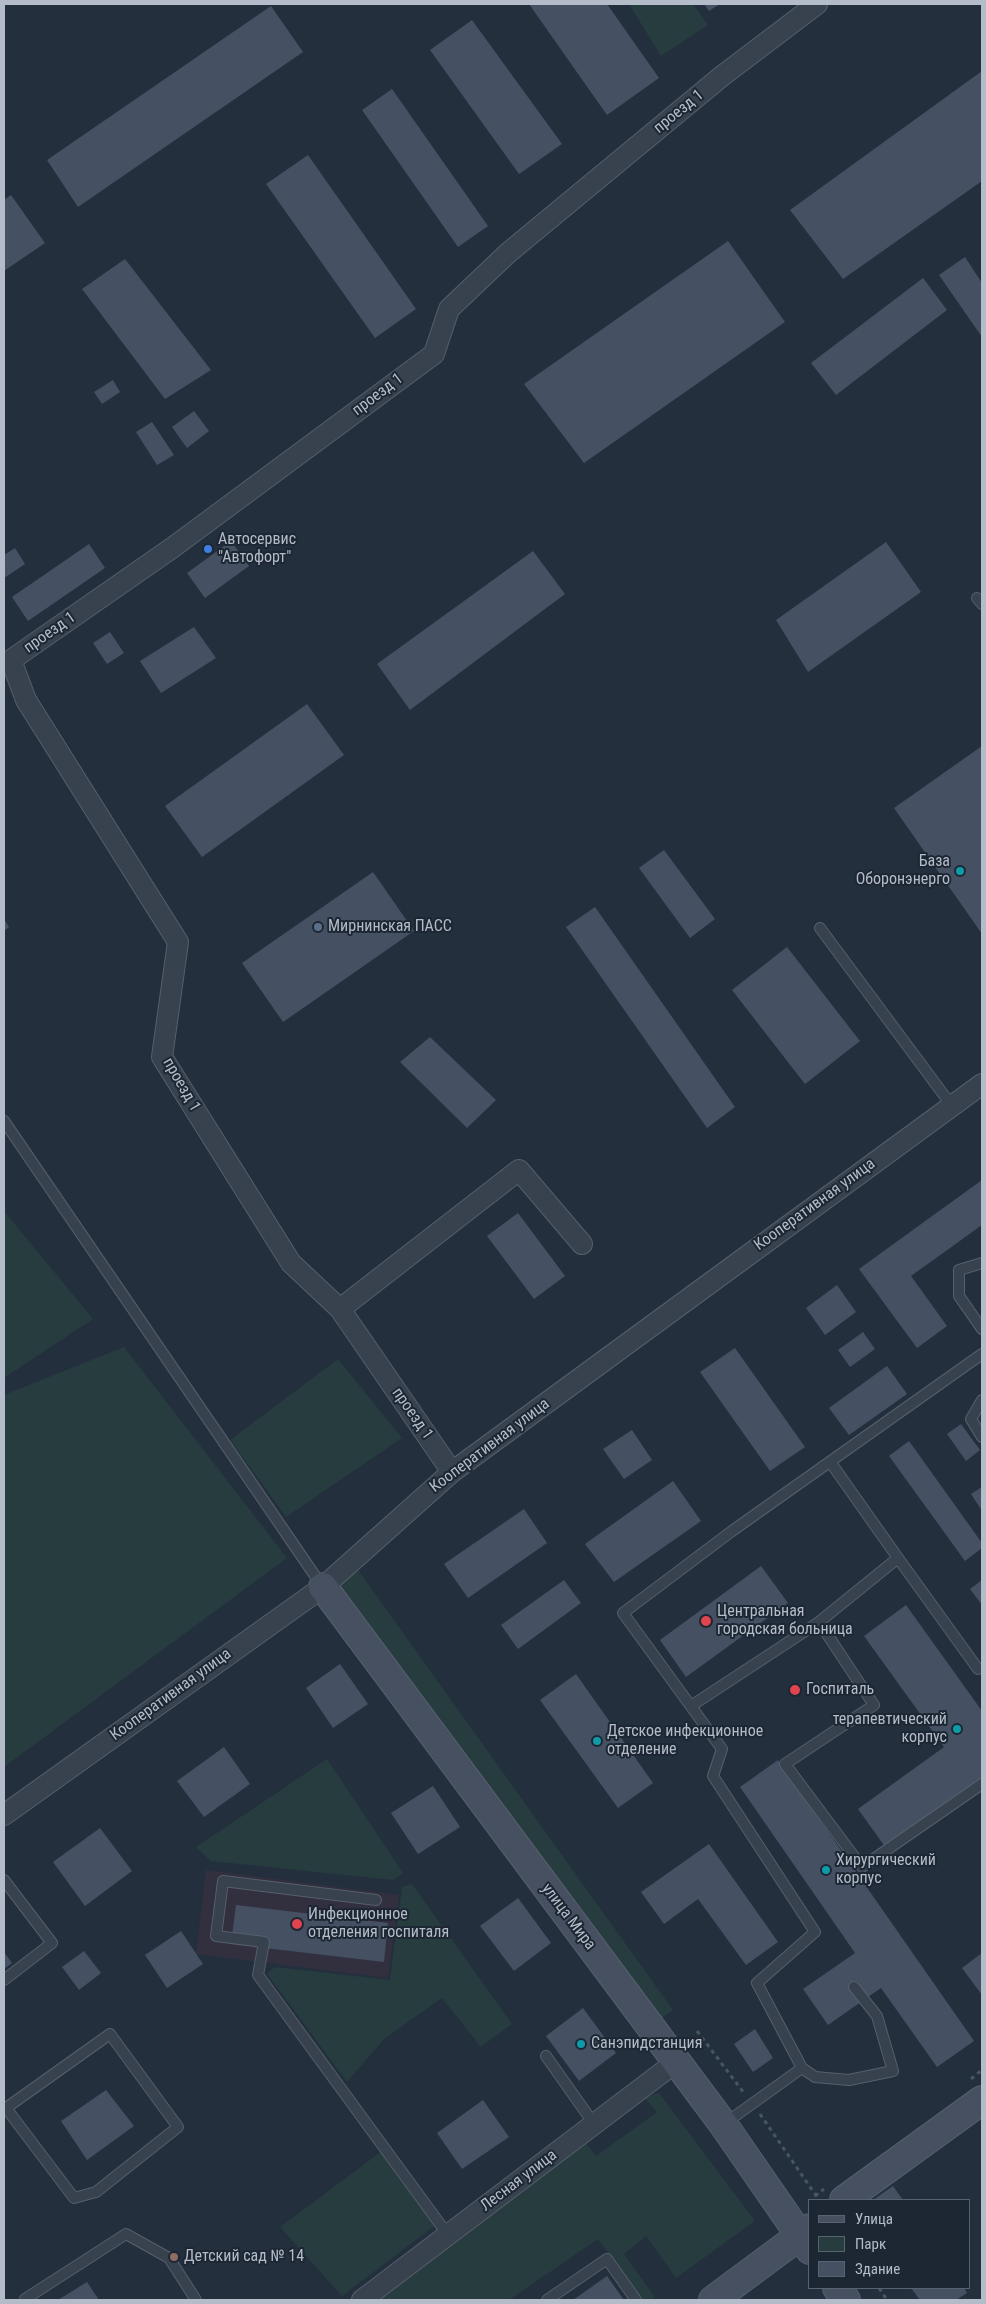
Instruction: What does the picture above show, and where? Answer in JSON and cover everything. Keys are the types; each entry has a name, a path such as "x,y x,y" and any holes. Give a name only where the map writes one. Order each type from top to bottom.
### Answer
{"street":[{"name":"проезд 1","path":"452,1472 340,1309 291,1263 162,1057 178,942 26,700 7,658 172,548 434,354 449,309 508,253 722,76 817,4"},
{"name":"Кооперативная улица","path":"4,1815 323,1586 452,1472 982,1084"},
{"path":"340,1309 519,1170 582,1244"},
{"name":"улица Мира","path":"323,1586 807,2238"},
{"name":"Лесная улица","path":"362,2300 676,2062"},
{"path":"845,2199 982,2100"},
{"path":"716,2299 807,2238"},
{"path":"838,2289 846,2300"}],"lane":[{"path":"820,928 952,1106"},
{"path":"4,1121 323,1586"},
{"path":"982,1263 959,1270 958,1296 982,1329"},
{"path":"854,1987 877,2016 893,2071 849,2080 815,2077 802,2068 757,1983 815,1932 713,1776 722,1749 700,1722 691,1706 623,1613 732,1531 982,1354"},
{"path":"982,1400 971,1419 982,1437"},
{"path":"830,1463 978,1669"},
{"path":"691,1706 818,1622 898,1558"},
{"path":"818,1622 874,1705 785,1764 862,1867 982,1784"},
{"path":"4,1880 52,1943 4,1980"},
{"path":"376,1900 223,1881 216,1936 264,1942 258,1975 448,2235"},
{"path":"110,2034 178,2127 96,2192 74,2198 5,2109 110,2034"},
{"path":"546,2056 594,2124"},
{"path":"723,2124 802,2068"},
{"path":"26,2300 126,2234 169,2258 196,2300"},
{"path":"547,2300 607,2259 636,2300"}],"path":[{"path":"880,2289 887,2300"}],"shaded area":[{"name":"Инфекционное отделения госпиталя","path":"206,1870 399,1895 388,1978 196,1954"}],"green space":[{"path":"629,4 693,4 708,25 661,56"},
{"path":"4,1211 93,1319 4,1378"},
{"path":"124,1347 287,1558 4,1767 4,1395"},
{"path":"338,1359 402,1438 286,1517 230,1440"},
{"path":"351,1560 673,2010 655,2023 330,1575"},
{"path":"327,1759 403,1873 393,1880 211,1861 196,1847"},
{"path":"412,1884 512,2024 481,2047 442,1998 384,2039 347,2082 267,1974 275,1967 390,1980 402,1887"},
{"path":"659,2093 755,2221 676,2278 646,2236 624,2254 655,2297 650,2300 643,2300 598,2239 509,2300 369,2300 582,2138 596,2156 657,2112 644,2097"},
{"path":"382,2151 437,2224 342,2296 280,2227"}],"building":[{"path":"529,4 607,4 659,78 607,115"},
{"path":"704,4 720,4 709,11"},
{"path":"271,6 303,52 78,207 47,160"},
{"path":"472,20 562,144 519,174 430,50"},
{"path":"982,71 982,181 843,279 790,210"},
{"path":"392,89 488,226 458,247 362,110"},
{"path":"308,155 416,309 375,338 266,184"},
{"path":"11,195 45,243 4,271 4,200"},
{"path":"728,241 785,322 584,463 524,384"},
{"path":"965,257 982,283 982,337 939,275"},
{"path":"125,259 211,370 165,399 82,289"},
{"path":"923,278 947,310 836,395 811,363"},
{"path":"113,380 120,392 102,404 94,392"},
{"path":"194,411 209,431 187,448 172,427"},
{"path":"152,422 174,455 157,465 136,432"},
{"path":"231,541 249,566 205,598 187,573"},
{"path":"886,542 921,592 808,672 776,620"},
{"path":"89,544 105,568 28,621 12,597"},
{"path":"15,548 25,564 4,578 4,555"},
{"path":"533,551 565,594 410,710 377,664"},
{"path":"194,627 216,658 161,693 140,661"},
{"path":"110,632 124,653 107,664 93,643"},
{"path":"307,704 344,755 202,857 165,806"},
{"name":"База Оборонэнерго","path":"982,746 982,934 894,808"},
{"path":"664,850 715,919 690,938 639,868"},
{"path":"373,872 414,931 283,1022 242,963"},
{"path":"595,907 735,1107 707,1128 566,927"},
{"path":"4,919 9,927 4,931"},
{"path":"787,947 860,1041 805,1084 732,990"},
{"path":"430,1037 496,1100 467,1128 400,1062"},
{"path":"982,1180 982,1225 911,1276 947,1326 917,1348 859,1269"},
{"path":"518,1213 565,1276 534,1299 487,1236"},
{"path":"837,1285 856,1312 825,1335 806,1308"},
{"path":"863,1332 875,1349 850,1367 838,1350"},
{"path":"735,1348 805,1447 770,1471 700,1372"},
{"path":"887,1366 907,1394 849,1435 829,1408"},
{"path":"961,1424 980,1450 966,1461 947,1434"},
{"path":"632,1430 652,1460 624,1479 603,1449"},
{"path":"909,1441 982,1543 982,1548 965,1561 889,1456"},
{"path":"673,1481 701,1521 614,1582 585,1544"},
{"path":"982,1487 982,1511 971,1494"},
{"path":"524,1509 547,1543 468,1598 444,1564"},
{"path":"761,1566 788,1603 686,1677 660,1640"},
{"path":"564,1580 581,1603 518,1649 501,1625"},
{"path":"982,1580 982,1605 970,1589"},
{"name":"терапевтический корпус","path":"906,1605 982,1711 982,1783 888,1851 858,1809 944,1747 864,1636"},
{"path":"340,1664 368,1704 333,1728 306,1688"},
{"name":"Детское инфекционное отделение","path":"576,1674 653,1783 618,1808 540,1700"},
{"path":"224,1747 250,1784 204,1817 177,1781"},
{"name":"Хирургический корпус","path":"778,1760 974,2041 937,2067 881,1988 828,2025 803,1989 855,1953 740,1787"},
{"path":"433,1786 460,1827 418,1854 391,1813"},
{"path":"100,1828 132,1871 85,1906 53,1862"},
{"path":"709,1844 778,1942 746,1965 698,1899 664,1924 641,1892"},
{"path":"518,1898 551,1943 514,1971 480,1926"},
{"path":"236,1905 388,1923 384,1962 231,1944"},
{"path":"181,1931 203,1964 167,1988 145,1955"},
{"path":"84,1951 101,1973 79,1990 62,1967"},
{"path":"4,1952 12,1963 4,1969"},
{"path":"982,1953 982,1995 962,1968"},
{"name":"Санэпидстанция","path":"583,2008 616,2053 579,2081 546,2036"},
{"path":"755,2029 773,2058 753,2072 734,2044"},
{"path":"106,2090 134,2126 87,2160 61,2121"},
{"path":"483,2100 509,2137 462,2169 437,2133"},
{"path":"893,2186 902,2199 874,2199"},
{"path":"607,2276 624,2300 573,2300"},
{"path":"87,2282 99,2300 58,2300"},
{"path":"912,2289 965,2289 967,2293 956,2300 920,2300"}],"place":[{"name":"Автосервис \"Автофорт\"","path":"208,549"},
{"name":"База Оборонэнерго","path":"960,871"},
{"name":"Мирнинская ПАСС","path":"318,927"},
{"name":"Центральная городская больница","path":"706,1621"},
{"name":"Госпиталь","path":"795,1690"},
{"name":"терапевтический корпус","path":"957,1729"},
{"name":"Детское инфекционное отделение","path":"597,1741"},
{"name":"Хирургический корпус","path":"826,1870"},
{"name":"Инфекционное отделения госпиталя","path":"297,1924"},
{"name":"Санэпидстанция","path":"581,2044"},
{"name":"Детский сад № 14","path":"174,2257"}]}
